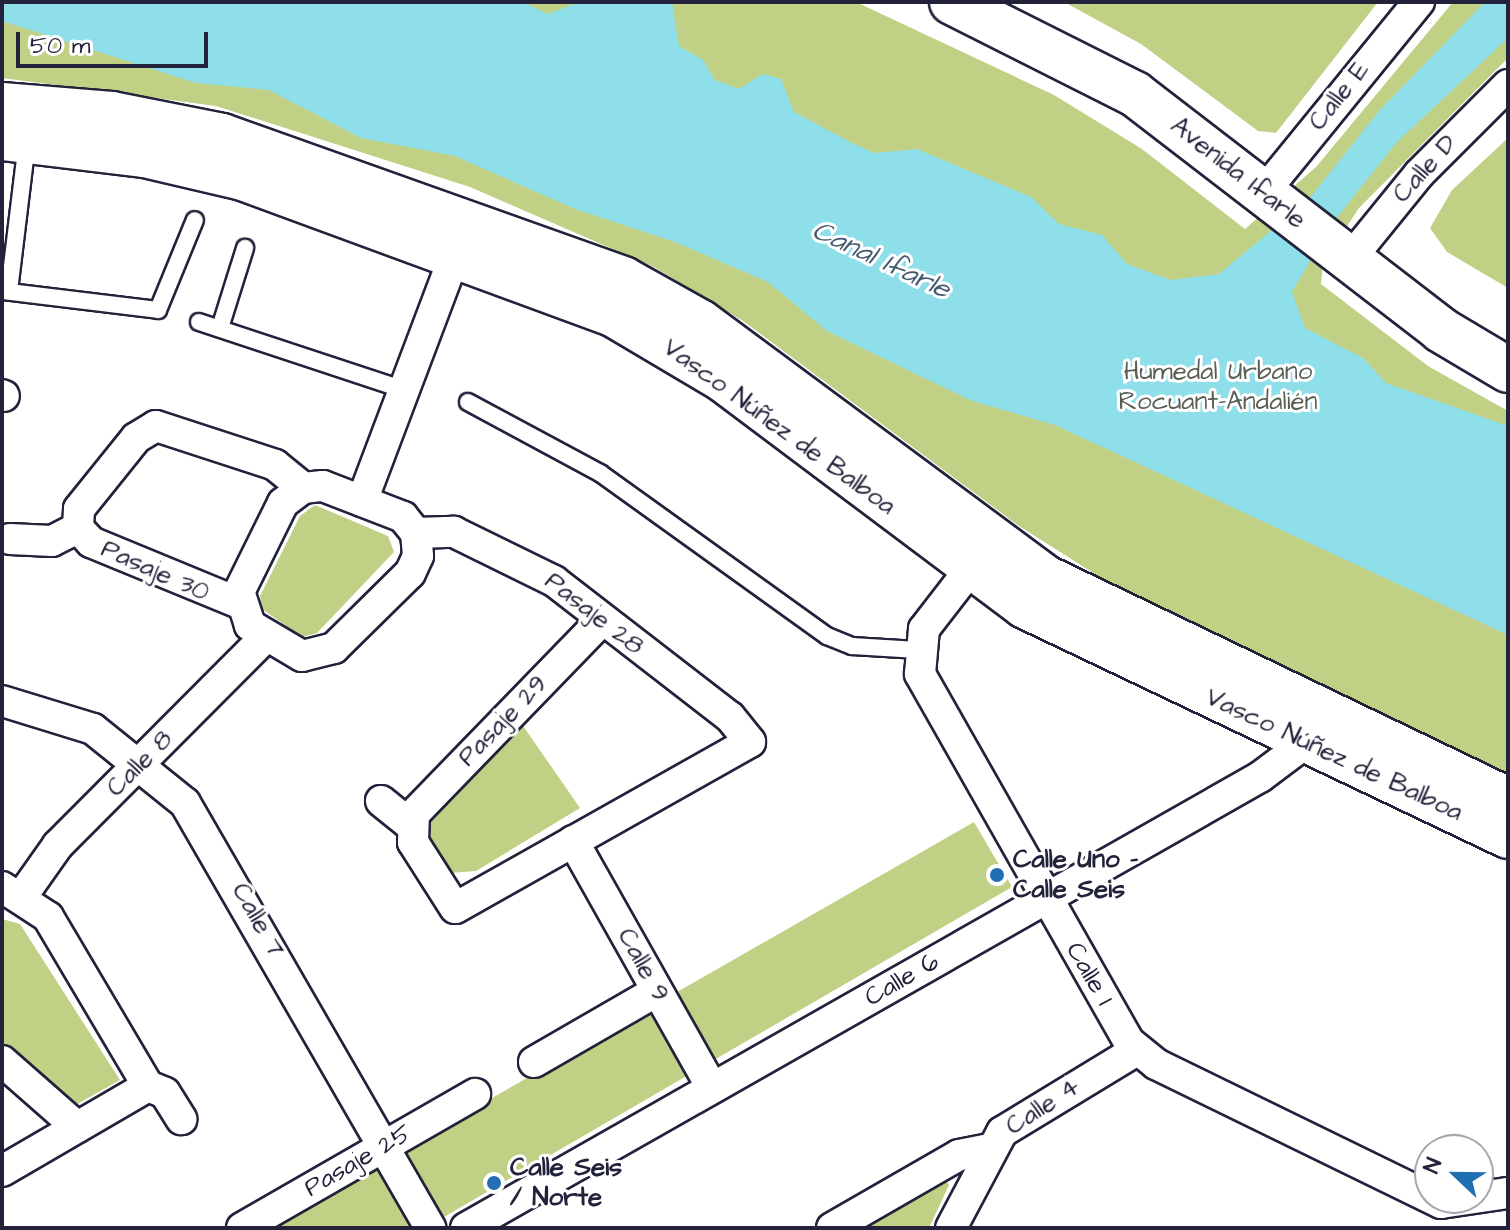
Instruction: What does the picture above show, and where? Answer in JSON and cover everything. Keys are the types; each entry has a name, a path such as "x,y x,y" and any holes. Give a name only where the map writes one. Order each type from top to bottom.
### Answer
{"street":[{"name":"Avenida Ifarle","path":"952,2 1098,70 1345,256 1508,370"},
{"name":"Calle E","path":"1269,198 1419,2"},
{"name":"Calle D","path":"1345,256 1428,164 1508,85"},
{"name":"Vasco Núñez de Balboa","path":"2,105 185,127 463,235"},
{"name":"Vasco Núñez de Balboa","path":"14,139 221,172 623,279 700,322 980,555 1081,598 1508,836"},
{"path":"362,501 463,235"},
{"name":"Pasaje 30","path":"78,528 79,509 142,432 156,426 275,465 303,488"},
{"path":"323,486 362,501 403,517 416,533 410,573 334,648 302,656 264,638 239,603 278,511 303,488 323,486"},
{"name":"Pasaje 30","path":"10,539 52,541 78,528"},
{"name":"Pasaje 30","path":"78,528 130,561 239,603"},
{"name":"Pasaje 28","path":"416,533 454,532 496,548 554,581 601,621 730,717 750,742 573,841"},
{"path":"918,650 929,621 980,555"},
{"name":"Pasaje 29","path":"411,825 420,806 601,621"},
{"name":"Calle 8","path":"181,1119 165,1093 148,1086 55,926 12,891 264,638"},
{"name":"Calle 1","path":"918,650 925,686 1046,899 1137,1050"},
{"name":"Calle 7","path":"2,701 69,718 142,762 202,825 430,1228"},
{"name":"Vasco Núñez de Balboa","path":"1312,726 1508,800"},
{"name":"Calle 6","path":"466,1228 1260,777 1312,726"},
{"path":"381,801 411,825 413,842 455,908 573,841"},
{"name":"Calle 9","path":"573,841 712,1088"},
{"path":"534,1062 657,991"},
{"path":"1137,1050 1455,1217 1508,1193"},
{"name":"Calle 4","path":"951,1228 989,1149 1010,1124 1137,1050"},
{"path":"2,1061 77,1127"},
{"path":"2,1171 148,1086"},
{"name":"Pasaje 25","path":"242,1228 475,1094"},
{"path":"832,1228 959,1155 989,1149"}],"lane":[{"path":"14,139 6,291 158,310 195,220"},
{"path":"220,328 245,248"},
{"path":"199,322 405,390"},
{"path":"468,402 600,473 827,636 852,646 918,650"}],"green space":[{"name":"Humedal Urbano Rocuant-Andalién","path":"2,2 856,2 1054,95 1142,149 1245,229 1316,167 1453,2 1508,2 1508,58 1359,208 1323,263 1321,284 1428,366 1508,411 1508,776 1133,598 1019,526 743,321 654,267 470,187 216,106 2,78"},
{"path":"1064,2 1378,2 1276,133 1258,131 1141,44"},
{"path":"1508,138 1508,288 1447,252 1430,228 1452,190"},
{"path":"315,505 388,536 394,552 317,633 302,637 262,609 260,596 300,516"},
{"path":"521,723 580,808 476,871 451,873 425,832 429,812"},
{"path":"974,822 1012,887 425,1228 265,1228"},
{"path":"2,919 20,924 120,1080 72,1107 2,1047"},
{"path":"944,1178 949,1185 929,1228 857,1228"}],"water":[{"name":"Humedal Urbano Rocuant-Andalién","path":"2,2 523,2 547,14 580,2 672,2 679,46 703,60 715,80 739,89 763,74 781,79 794,112 854,144 875,153 917,149 1031,197 1059,224 1102,235 1127,264 1171,280 1219,274 1309,199 1379,111 1485,2 1508,2 1508,38 1397,142 1331,225 1292,292 1305,328 1363,358 1386,383 1508,426 1508,635 1055,425 972,401 827,331 768,282 675,242 575,209 455,156 361,138 269,90 196,83 2,21"}],"place":[{"name":"Calle Uno - Calle Seis","path":"997,875"},
{"name":"Calle Seis / Norte","path":"494,1183"}],"water label":[{"name":"Canal Ifarle","path":"881,260"}]}
